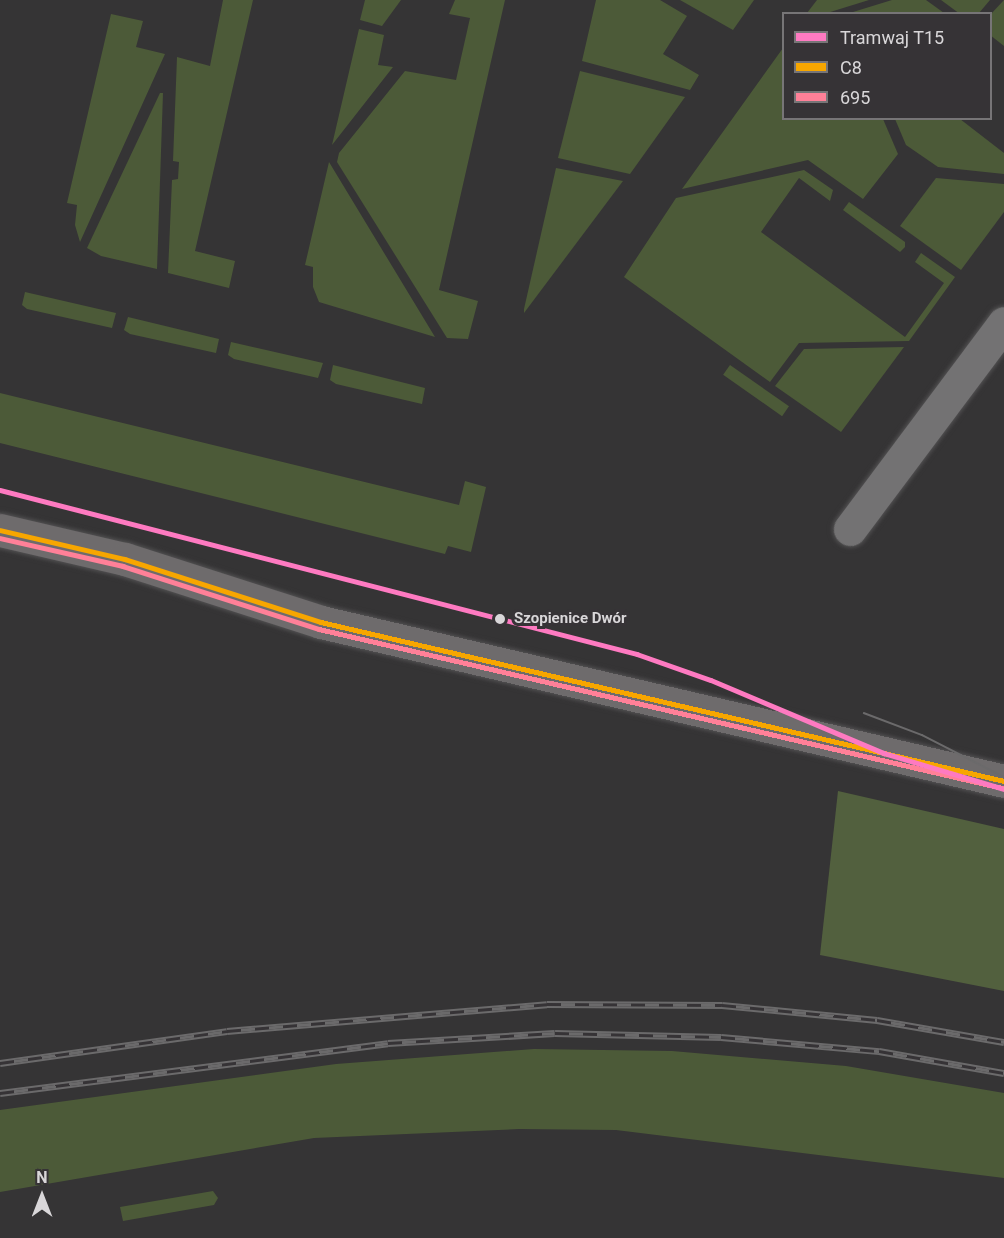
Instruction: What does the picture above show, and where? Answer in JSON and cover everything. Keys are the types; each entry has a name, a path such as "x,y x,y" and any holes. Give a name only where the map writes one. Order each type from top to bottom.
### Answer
{"street":[{"path":"850,529 1004,323"},
{"path":"0,530 126,559 330,625 1004,781"}],"green space":[{"path":"223,0 253,0 195,251 235,261 229,288 168,273 172,180 178,179 179,162 173,161 177,57 210,66"},
{"path":"365,0 401,0 382,26 360,20"},
{"path":"455,0 505,0 439,290 478,301 468,339 447,338 337,162 339,153 405,71 456,80 470,18 449,14"},
{"path":"596,0 660,0 687,16 663,54 699,75 690,90 582,61"},
{"path":"680,0 754,0 733,30"},
{"path":"817,0 869,0 830,12 808,12"},
{"path":"892,0 926,0 943,12 853,12"},
{"path":"941,0 990,0 980,12 957,12"},
{"path":"1004,0 1004,46 992,37 992,13"},
{"path":"111,14 143,21 136,47 165,54 80,242 75,225 77,205 67,203"},
{"path":"359,29 384,35 378,65 393,67 332,145"},
{"path":"782,49 782,120 883,120 898,154 863,199 808,160 682,189"},
{"path":"580,71 685,97 630,174 558,158"},
{"path":"160,93 163,93 157,269 101,256 87,248"},
{"path":"895,120 961,120 1004,153 1004,174 938,167 906,145"},
{"path":"329,162 435,337 319,302 313,287 313,267 305,265"},
{"path":"556,168 623,181 524,313 524,309"},
{"path":"804,170 833,190 830,201 799,178 761,232 905,337 944,283 915,262 921,253 955,277 909,341 799,343 770,382 624,277 676,198"},
{"path":"936,178 1004,184 1004,212 961,270 900,226"},
{"path":"849,202 905,242 905,247 900,252 843,210"},
{"path":"25,292 116,313 112,328 27,309 22,305"},
{"path":"128,317 219,339 216,353 130,334 124,330"},
{"path":"231,342 323,363 318,378 234,359 228,355"},
{"path":"904,347 841,432 775,386 804,349"},
{"path":"333,365 425,388 422,404 336,384 330,380"},
{"path":"730,365 789,406 782,416 723,375"},
{"path":"0,393 459,505 465,481 486,487 471,552 448,546 445,554 0,443"},
{"path":"838,791 1004,829 1004,991 820,955"},
{"path":"534,1049 672,1051 846,1066 1004,1093 1004,1178 616,1130 519,1129 314,1138 0,1192 0,1110 336,1064"},
{"path":"213,1191 218,1198 214,1205 123,1221 120,1207"}],"tram line":[{"name":"T15","path":"0,490 637,654 711,680 884,753 1004,789"},
{"path":"864,713 922,735 1004,777"}],"railway":[{"path":"0,1063 227,1031 547,1004 722,1005 877,1020 1004,1042"},
{"path":"0,1093 388,1043 555,1033 721,1037 879,1051 1004,1073"}],"transit line":[{"name":"C8","path":"0,530 125,559 321,622 1004,781"},
{"name":"695","path":"0,538 123,566 319,629 1002,788"}],"place":[{"name":"Szopienice Dwór","path":"500,619"}]}
